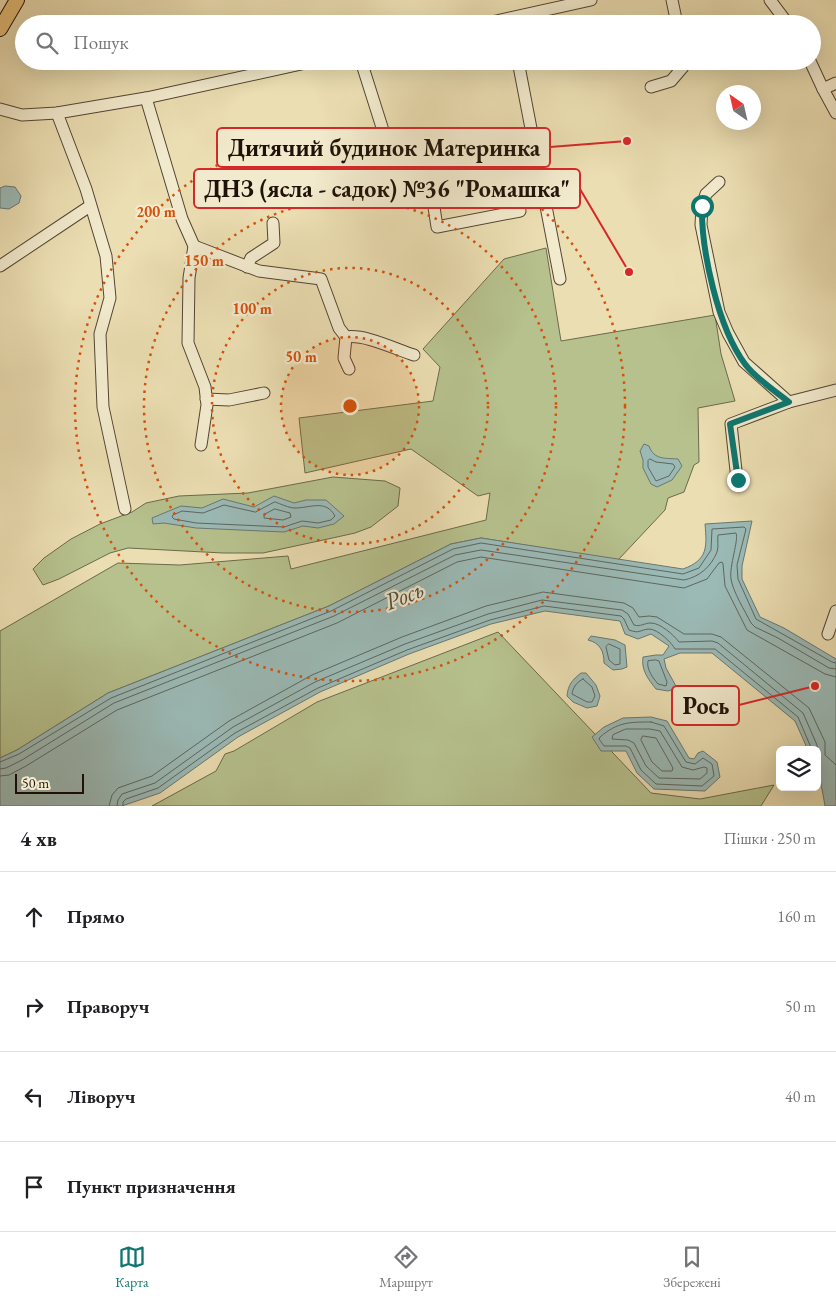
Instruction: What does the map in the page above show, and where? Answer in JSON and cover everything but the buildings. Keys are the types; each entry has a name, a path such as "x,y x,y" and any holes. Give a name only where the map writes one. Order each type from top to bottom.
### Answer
{"main road":[{"path":"0,29 17,0"}],"street":[{"path":"533,15 590,0"},
{"path":"672,0 675,15"},
{"path":"770,0 781,15"},
{"path":"0,108 22,115 57,113 146,98 274,70"},
{"path":"364,70 387,143 411,167 423,177 432,194 437,227 520,211 511,149 411,167"},
{"path":"520,70 560,279"},
{"path":"651,87 671,81 680,70"},
{"path":"814,70 836,112"},
{"path":"823,89 836,83"},
{"path":"146,98 182,218 194,246 189,278 188,343 204,387 207,405 202,445"},
{"path":"57,113 86,189 106,256 110,298 100,334 103,407 125,509"},
{"path":"513,166 536,161"},
{"path":"719,182 706,194 702,206 701,225 720,312 728,333 744,362 789,402"},
{"path":"0,266 90,206"},
{"path":"247,266 251,258 274,243 273,223"},
{"path":"194,246 259,271 321,279 339,328 346,337 344,358 349,369"},
{"path":"346,337 353,336 369,340 414,355"},
{"path":"738,480 730,424 789,402 836,390"},
{"path":"206,399 229,400 264,393"},
{"path":"828,634 836,611"}],"green space":[{"path":"546,248 561,341 715,315 721,354 735,401 698,408 699,462 694,465 684,492 668,498 665,510 618,560 481,538 451,544 329,606 108,693 17,750 0,758 0,631 118,563 180,565 288,556 291,569 486,520 490,493 478,496 411,449 305,473 299,418 433,401 440,367 423,349 504,259"},
{"path":"333,477 385,481 400,488 398,506 371,527 355,533 263,553 128,548 110,553 43,585 33,569 44,558 71,539 100,524 132,512 146,503 179,496 248,493"},
{"path":"498,632 651,793 700,799 774,785 761,806 152,806 216,771 225,754 234,751 317,702"}],"water":[{"path":"5,186 15,187 21,196 19,203 9,209 0,208 0,188"},
{"path":"644,444 649,446 651,451 657,456 678,459 682,466 672,480 657,487 651,484 643,468 640,451"},
{"path":"274,496 294,503 306,500 326,500 344,516 334,524 318,528 303,526 284,532 196,528 164,523 153,524 152,518 181,506 202,508 223,499 254,507"},
{"path":"752,521 742,566 742,579 760,617 784,628 836,659 836,806 825,806 821,783 821,746 806,746 795,721 712,653 680,653 664,659 666,668 677,688 668,691 656,689 644,670 643,657 663,655 669,646 651,634 638,639 625,634 620,621 545,611 491,624 409,654 320,692 238,737 160,793 122,806 0,806 0,758 17,750 108,693 329,606 451,544 481,538 683,569 697,561 704,552 706,546 705,524"},
{"path":"591,636 615,640 625,645 627,667 613,670 604,663 600,648 596,643 588,640"},
{"path":"581,673 586,673 596,685 600,696 597,706 587,708 573,702 567,696 571,683"},
{"path":"651,717 667,721 689,758 694,759 698,753 703,751 717,762 720,777 705,791 654,789 637,773 626,751 601,751 592,737 604,727 623,718"}],"place":[{"name":"Дитячий будинок Материнка","path":"627,141"},
{"name":"ДНЗ (ясла - садок) №36 \"Ромашка\"","path":"629,272"},
{"name":"Рось","path":"815,686"}],"route":[{"path":"702,206 701,225 708,260 720,312 728,333 747,366 789,402 730,424 738,480"}]}
